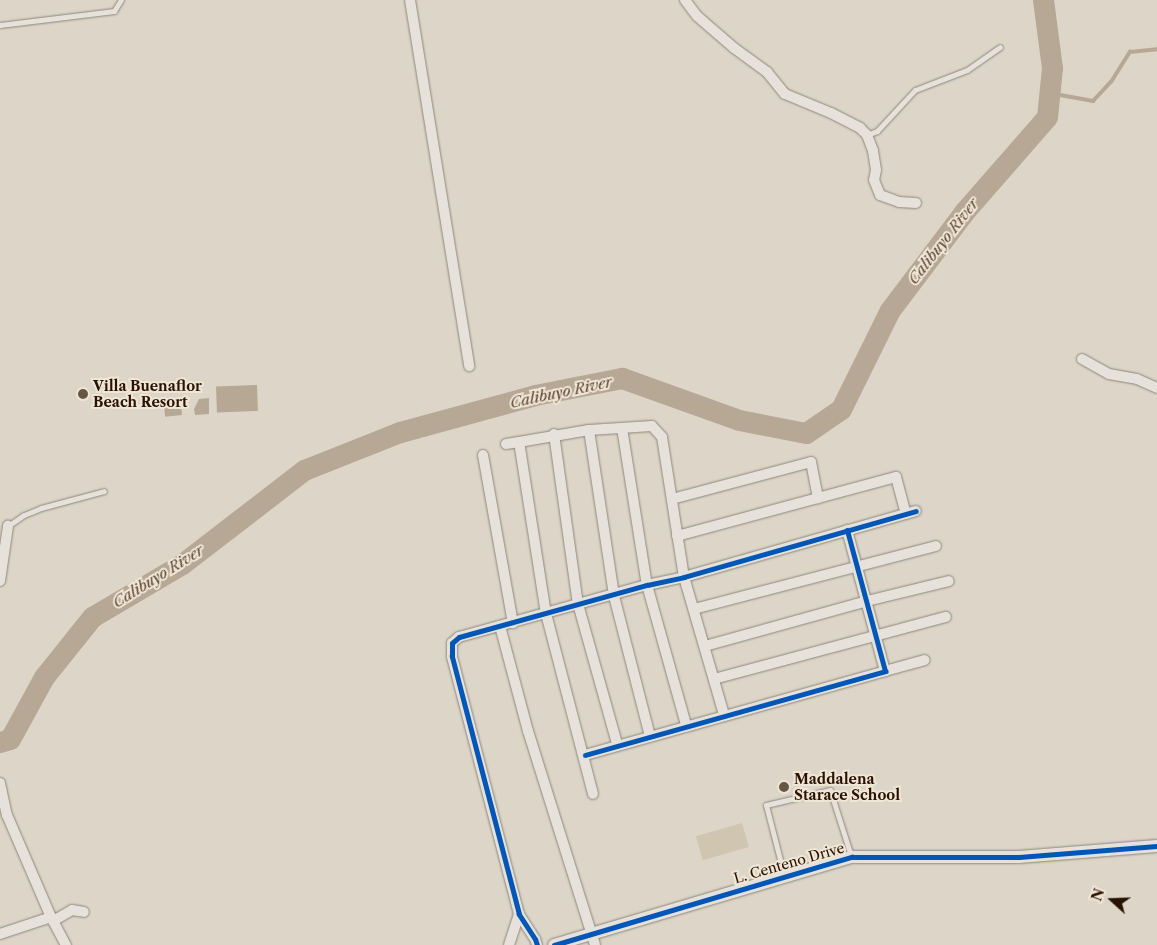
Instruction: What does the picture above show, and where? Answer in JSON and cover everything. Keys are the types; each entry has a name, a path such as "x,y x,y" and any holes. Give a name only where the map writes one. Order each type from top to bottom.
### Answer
{"street":[{"path":"410,0 469,366"},
{"path":"685,0 697,16 734,48 756,62 785,94 832,113 860,128 866,135 873,152 876,188 880,194 899,202 916,202"},
{"path":"1082,359 1108,374 1137,379 1157,388"},
{"path":"506,444 554,434 652,426 662,437 684,577 724,715"},
{"path":"622,428 647,585 686,725"},
{"path":"589,430 614,596 650,736"},
{"path":"554,434 578,604 617,744"},
{"path":"520,442 546,614 585,755 593,794"},
{"path":"483,455 513,623"},
{"path":"672,499 810,462 818,498"},
{"path":"537,945 535,938 519,914 452,656 452,643 459,637 614,596 647,585 684,577 911,512 896,478 677,536"},
{"path":"0,581 8,526"},
{"path":"847,530 886,671"},
{"path":"694,608 936,546"},
{"path":"705,646 867,601 949,581"},
{"path":"714,679 946,618"},
{"path":"500,626 528,731 594,939"},
{"path":"585,755 617,744 925,660"},
{"path":"0,784 7,814 52,919 66,945"},
{"name":"L. Centeno Drive","path":"554,945 594,939 784,875 852,857 1019,858 1157,846"},
{"path":"0,934 52,919 72,910 84,912"},
{"path":"509,945 519,914"}],"lane":[{"path":"0,25 114,11 121,0"},
{"path":"866,135 877,131 915,90 967,70 1000,47"},
{"path":"8,526 24,515 42,508 104,491"},
{"path":"784,875 766,805 830,790 852,857"}],"shaded area":[{"path":"257,385 258,411 217,412 216,386"},
{"path":"209,398 209,414 195,415 194,409 199,399"},
{"path":"181,405 182,415 165,417 164,407"},
{"path":"742,823 749,847 703,860 696,836"}],"waterway":[{"name":"Calibuyo River","path":"0,742 10,739 44,677 92,617 182,564 304,470 400,432 535,395 622,378 739,420 806,433 841,409 890,310 964,212 1047,117 1052,68 1043,0"},
{"path":"1049,93 1093,101 1111,82 1130,52 1157,49"}],"cycle path":[{"path":"537,945 519,914 452,656 452,643 459,637 647,585 684,577 916,511"},
{"path":"585,755 885,671 847,530"},
{"path":"554,945 852,857 1019,857 1157,846"}],"place":[{"name":"Villa Buenaflor Beach Resort","path":"83,394"},
{"name":"Maddalena Starace School","path":"784,787"}]}
